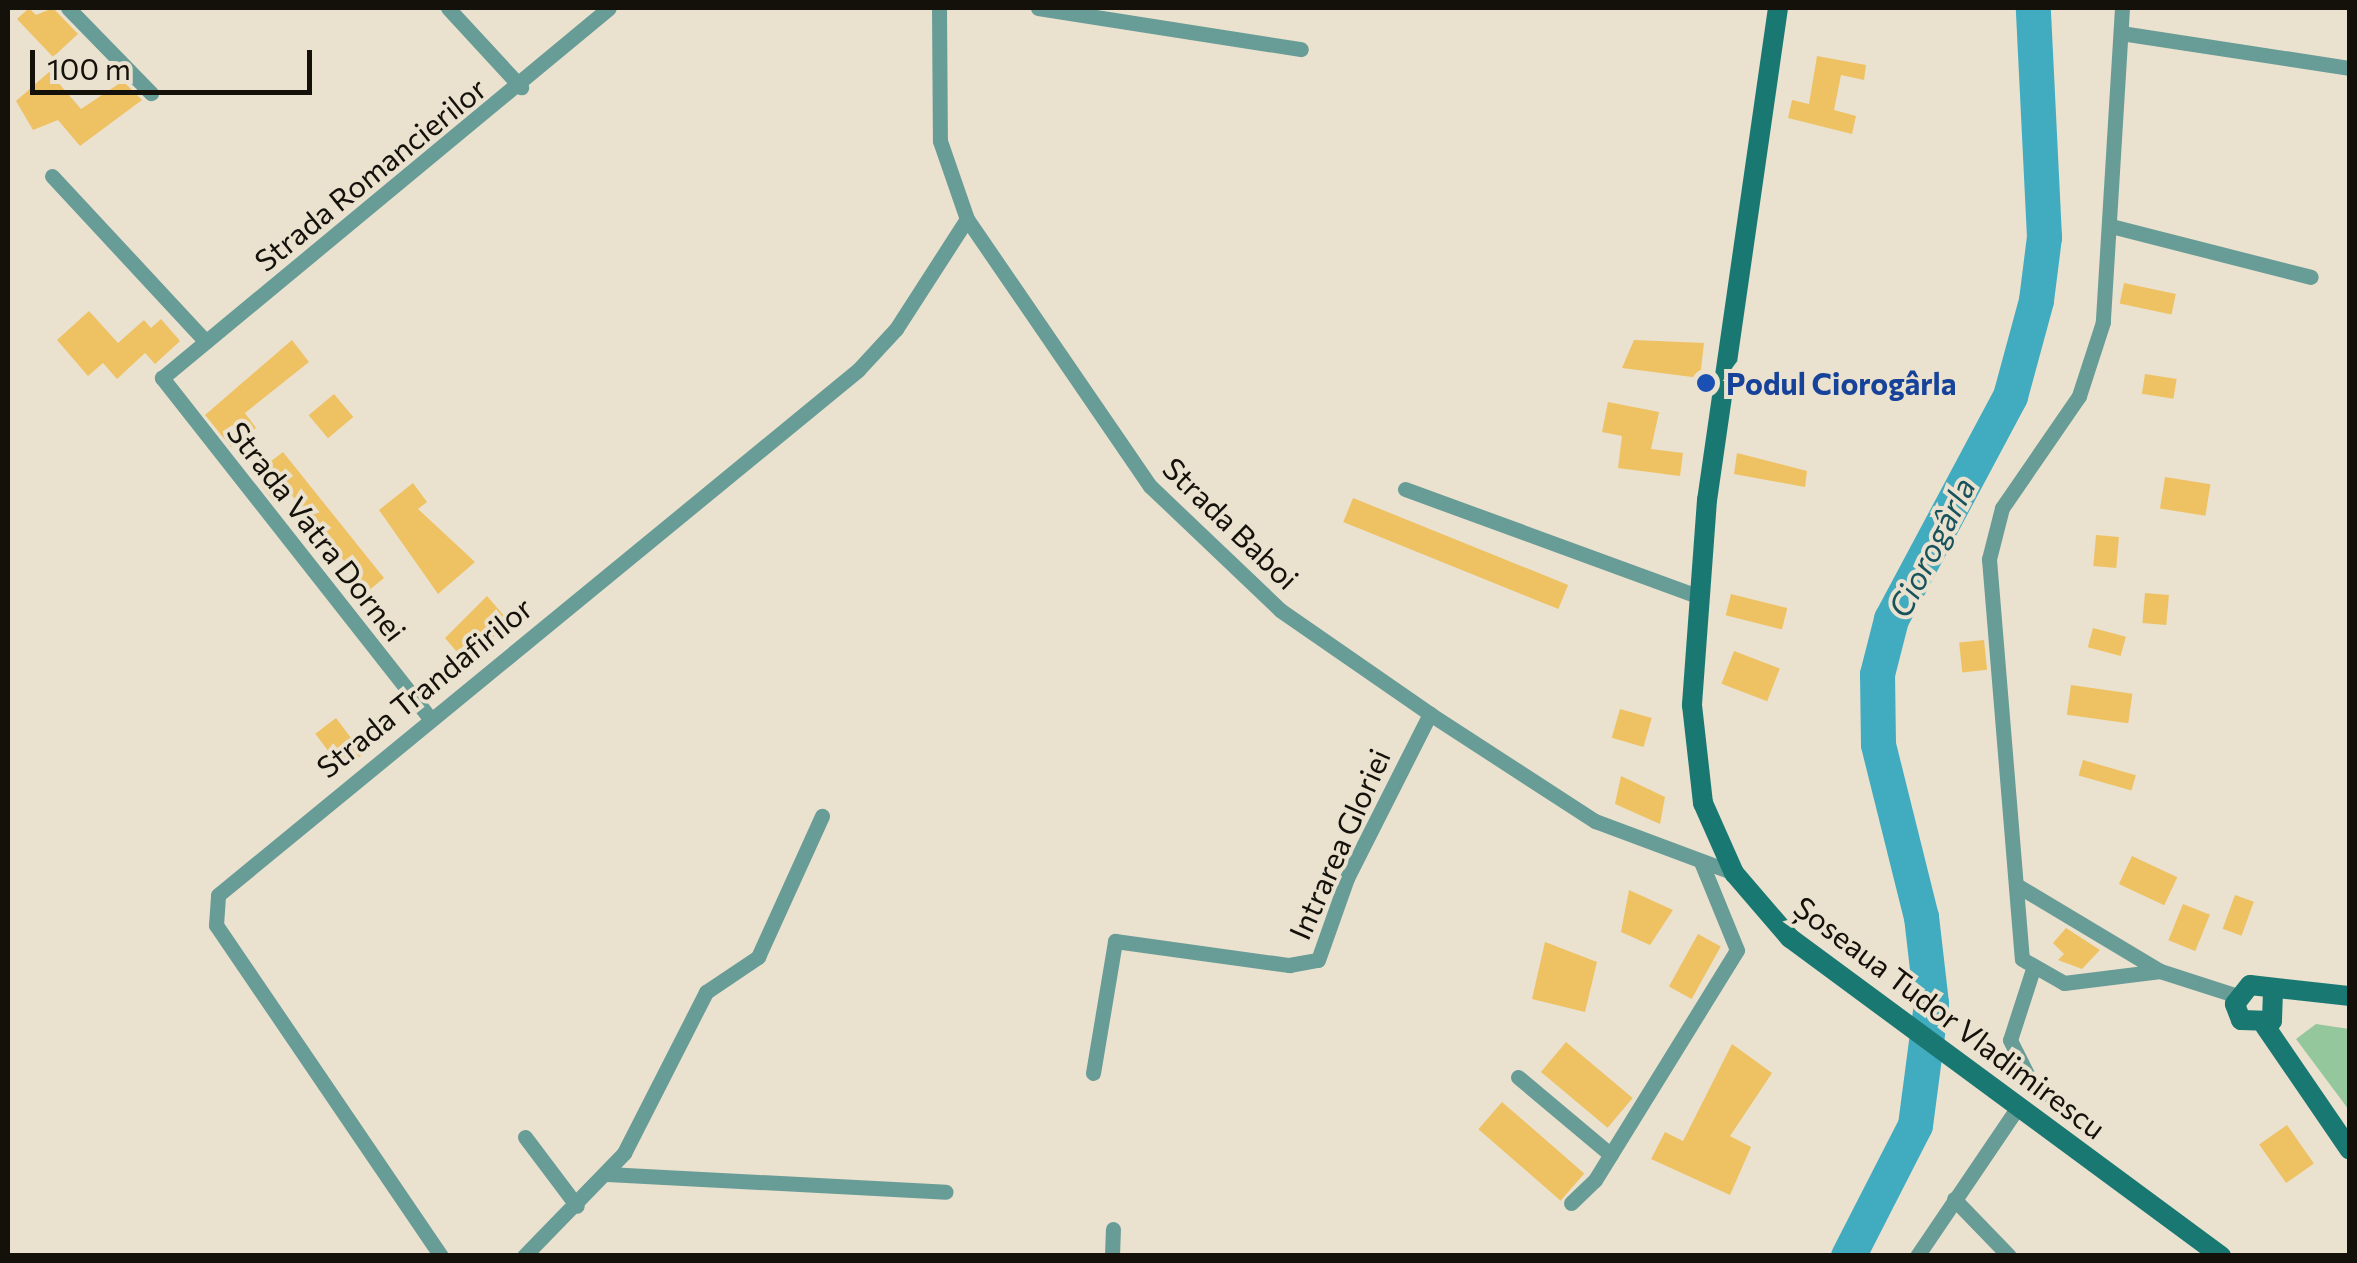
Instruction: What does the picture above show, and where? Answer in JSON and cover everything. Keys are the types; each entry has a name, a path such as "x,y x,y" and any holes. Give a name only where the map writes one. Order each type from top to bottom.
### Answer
{"main road":[{"name":"Șoseaua Tudor Vladimirescu","path":"1778,8 1698,596 1696,769 1734,873 1814,959 2221,1256"},
{"path":"2350,996 2273,991 2250,984 2238,996 2241,1020 2265,1026 2350,1150"},
{"path":"2265,1026 2279,1006 2273,991"}],"street":[{"path":"68,8 151,93"},
{"path":"448,8 522,87"},
{"name":"Strada Romancierilor","path":"162,378 522,87 609,8"},
{"name":"Strada Baboi","path":"939,8 940,142 968,219 1150,486 1280,610 1430,714 1595,821 1734,873"},
{"path":"1038,8 1301,49"},
{"path":"2122,8 2111,226 2092,362 2002,508 1990,559 2022,959 2032,972 2064,983 2160,970"},
{"path":"2121,34 2350,68"},
{"path":"52,176 206,342"},
{"name":"Strada Trandafirilor","path":"441,1256 214,912 222,889 858,370 896,329 968,219"},
{"path":"2111,226 2311,277"},
{"name":"Strada Vatra Dornei","path":"162,378 429,717"},
{"path":"1405,488 1698,596"},
{"name":"Intrarea Gloriei","path":"1093,1073 1115,941 1289,965 1318,960 1347,878 1430,714"},
{"path":"524,1256 606,1174 655,1097 695,1005 758,957 822,816"},
{"path":"1571,1203 1611,1154 1737,950 1701,862"},
{"path":"2018,886 2160,970 2238,996"},
{"path":"2032,972 2010,1040 2030,1080 2062,1105"},
{"path":"1518,1077 1611,1154"},
{"path":"1917,1256 2014,1104"},
{"path":"525,1137 577,1206"},
{"path":"606,1174 946,1192"},
{"path":"1954,1199 2009,1256"},
{"path":"1112,1256 1113,1228"}],"green space":[{"path":"2316,1024 2349,1029 2349,1110 2296,1039"}],"building":[{"path":"29,8 36,15 53,8 78,34 53,57 17,19"},
{"path":"1817,56 1866,65 1864,80 1841,75 1834,110 1856,116 1852,134 1788,118 1792,100 1809,104"},
{"path":"49,72 81,109 123,81 142,100 80,146 58,120 33,130 16,101"},
{"path":"2124,283 2176,294 2171,315 2120,304"},
{"path":"89,311 118,343 144,320 151,328 161,319 180,341 155,364 145,353 117,379 103,363 88,376 57,340"},
{"path":"292,340 309,362 245,413 256,428 231,447 205,415"},
{"path":"1634,340 1704,343 1700,378 1622,368"},
{"path":"2145,374 2177,379 2173,399 2142,394"},
{"path":"334,394 353,417 328,438 309,415"},
{"path":"1608,402 1659,412 1651,449 1683,453 1680,476 1618,468 1622,436 1602,432"},
{"path":"283,452 384,578 368,591 290,493 274,502 261,485 268,479 261,469"},
{"path":"1737,453 1807,471 1805,487 1734,474"},
{"path":"2165,477 2210,484 2205,516 2160,509"},
{"path":"413,483 427,502 418,509 475,562 438,594 379,510"},
{"path":"1353,498 1568,585 1558,609 1343,522"},
{"path":"2096,535 2119,537 2116,568 2093,566"},
{"path":"2145,593 2169,595 2166,625 2142,623"},
{"path":"1731,594 1787,608 1782,629 1726,615"},
{"path":"487,596 511,624 463,659 445,638"},
{"path":"2093,628 2126,637 2121,656 2088,647"},
{"path":"1984,640 1987,670 1962,672 1959,643"},
{"path":"1734,651 1780,669 1767,701 1721,684"},
{"path":"2071,685 2132,694 2128,723 2067,715"},
{"path":"1620,709 1652,718 1643,747 1612,738"},
{"path":"336,718 363,754 342,770 315,734"},
{"path":"2083,760 2136,775 2131,791 2079,775"},
{"path":"1621,776 1665,797 1660,824 1615,804"},
{"path":"2132,856 2177,877 2164,905 2119,884"},
{"path":"1629,890 1673,910 1650,945 1621,932"},
{"path":"2235,895 2254,902 2241,936 2223,929"},
{"path":"2183,904 2210,915 2195,951 2168,940"},
{"path":"2066,928 2100,950 2082,969 2058,960 2064,954 2053,943"},
{"path":"1698,934 1721,947 1692,999 1669,986"},
{"path":"1545,942 1597,962 1585,1012 1532,999"},
{"path":"1566,1042 1633,1098 1608,1128 1541,1072"},
{"path":"1732,1044 1772,1073 1730,1136 1751,1147 1730,1195 1651,1159 1665,1132 1683,1141"},
{"path":"1502,1102 1584,1174 1561,1201 1478,1129"},
{"path":"2287,1125 2314,1164 2286,1183 2259,1145"}],"waterway":[{"name":"Ciorogârla","path":"1848,1256 1915,1125 1931,1003 1921,917 1878,744 1877,674 1891,619 2010,396 2036,300 2044,237 2033,8"}],"place":[{"name":"Podul Ciorogârla","path":"1706,383"}]}
